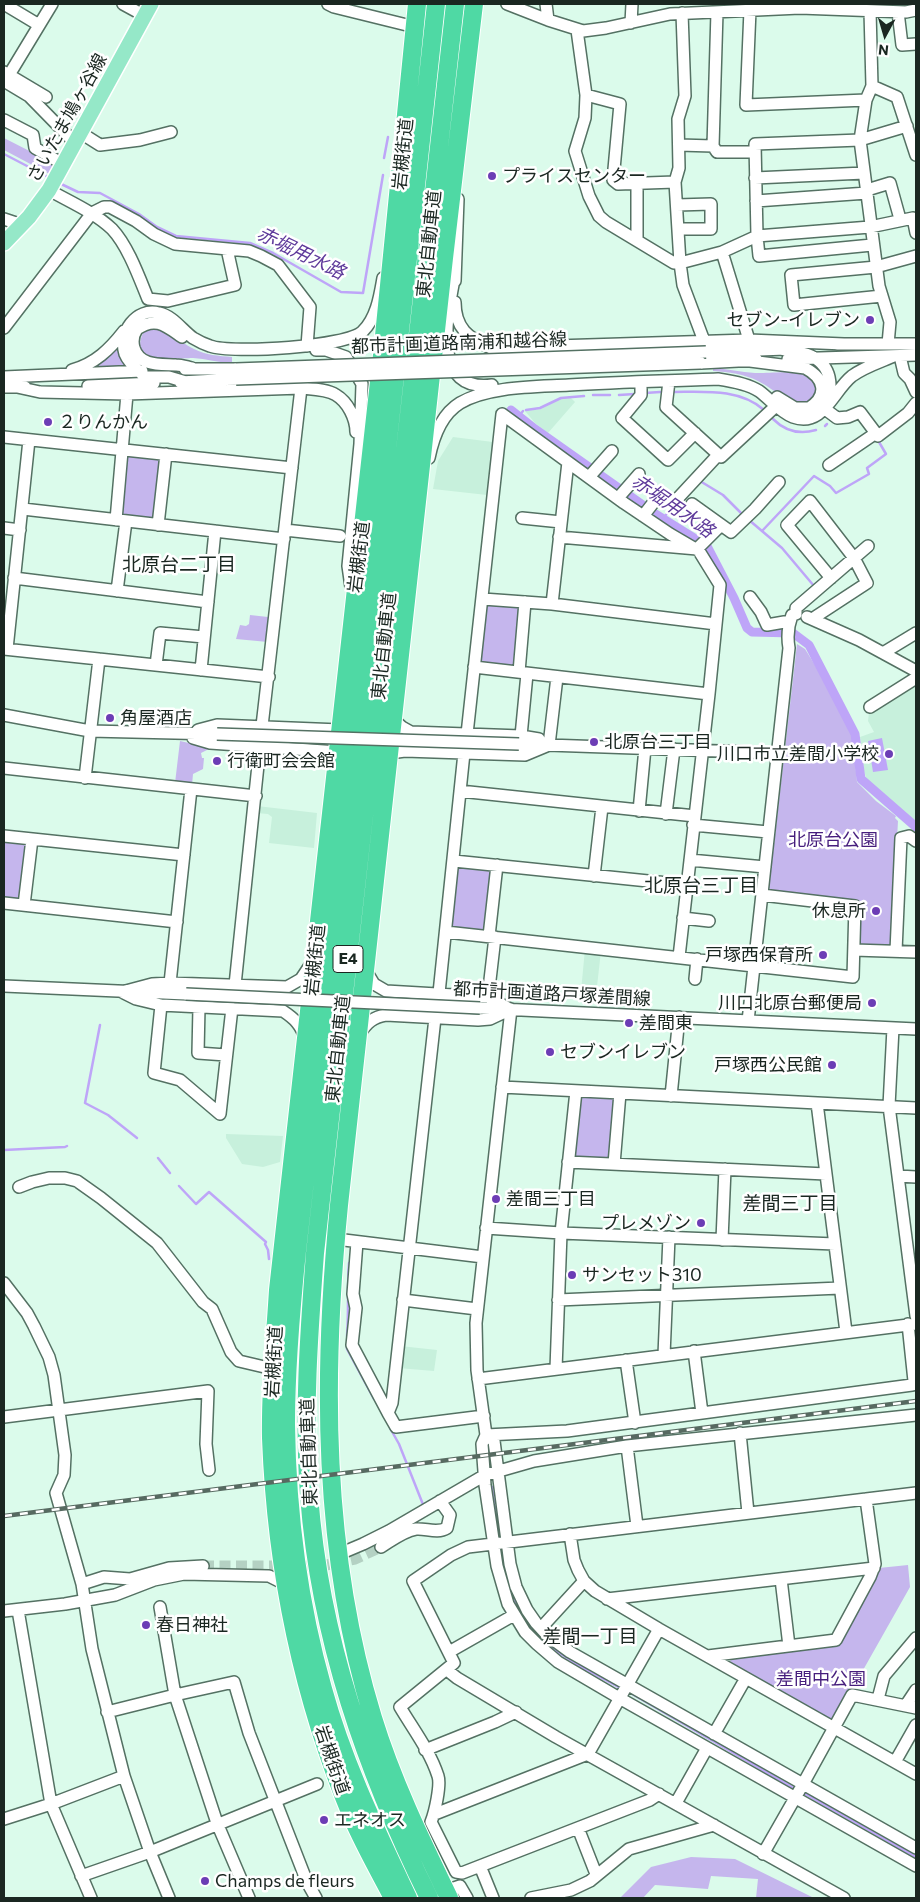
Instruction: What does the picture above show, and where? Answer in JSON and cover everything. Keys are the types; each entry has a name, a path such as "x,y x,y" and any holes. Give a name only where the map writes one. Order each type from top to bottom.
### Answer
{"highway":[{"name":"岩槻街道","path":"393,1898 352,1818 324,1742 305,1680 284,1584 274,1494 271,1436 278,1290 383,346 417,4"},
{"name":"東北自動車道","path":"408,1898 348,1764 321,1681 305,1614 297,1562 290,1502 286,1425 290,1322 297,1251 436,4"},
{"name":"東北自動車道","path":"429,1898 400,1840 355,1723 340,1672 322,1594 314,1543 309,1494 306,1423 315,1253 455,4"},
{"path":"452,1893 422,1842 394,1779 373,1718 352,1642 337,1555 331,1484 328,1397 330,1312 336,1239 474,4"}],"main road":[{"name":"さいたま鳩ヶ谷線","path":"4,243 22,225 49,190 148,10"}],"street":[{"path":"4,4 39,26"},
{"path":"5,76 52,4"},
{"path":"123,4 148,10"},
{"path":"328,4 415,27"},
{"path":"507,4 577,30 606,28 682,13 800,6 870,11 906,9 902,45 916,44"},
{"path":"546,4 548,20"},
{"path":"631,22 632,4"},
{"path":"750,10 746,105 866,100"},
{"path":"870,11 872,86 866,100 860,140 872,245 882,296 890,322 888,344"},
{"path":"717,12 713,146 717,152 754,152"},
{"path":"682,13 685,96 678,119 679,168 675,182 680,263 683,284 705,347"},
{"path":"577,30 586,95 584,118 575,151 589,196 599,216 606,222 674,263 722,252 756,236 870,227 913,218 916,233"},
{"path":"5,76 78,138 100,145 140,140 171,132"},
{"path":"5,76 46,97"},
{"path":"872,86 897,97 916,155"},
{"path":"586,95 620,104 613,180 618,184 675,182"},
{"path":"4,120 33,135 35,148 63,164"},
{"path":"872,245 759,256 756,236 755,144 860,140 907,126"},
{"path":"61,374 80,368 97,359 113,345 128,325 143,314 160,313 168,316 194,338 212,347 250,349 307,346 334,343 358,335 367,326 375,312 382,280 396,176 405,133"},
{"path":"679,145 713,146"},
{"path":"456,158 458,208 455,309 458,324 473,340 491,348 705,347 749,340 844,344"},
{"path":"755,178 864,173"},
{"path":"756,201 867,192 890,183 900,220"},
{"path":"637,184 637,240"},
{"path":"49,190 92,213 113,230 122,243 148,298 168,301 236,285 227,250"},
{"path":"677,205 711,204 710,229 678,229"},
{"path":"4,328 92,213 104,207 110,207 136,221 154,234 175,244 250,251 278,265 310,307 307,346"},
{"path":"4,218 22,225"},
{"path":"722,252 749,340"},
{"path":"882,296 794,305 791,275 876,267 916,256"},
{"path":"455,274 446,340 449,364 462,381 479,387 522,382 618,376 722,373 740,376 760,384 795,408 809,408 820,398 822,391 821,380 813,372 795,365 771,365 750,361"},
{"path":"192,368 179,365 153,364 144,361 137,354 134,347 133,340 137,329 144,324 158,323 199,348 235,355 326,350 346,356 362,384 357,469 348,566 353,604"},
{"path":"128,325 124,335 123,347 126,356 144,377 169,377 186,382"},
{"name":"都市計画道路南浦和越谷線","path":"4,387 186,382 236,374 705,347 780,349 844,344 916,344"},
{"path":"780,349 816,358 821,364 831,381 830,395 825,409"},
{"name":"都市計画道路南浦和越谷線","path":"4,377 192,368 236,374 701,363 916,355"},
{"path":"411,560 420,525 431,447 441,423 458,404 478,394 522,388 718,379 733,381 757,390 790,415 804,419 816,416 825,409 852,376 867,367 897,356 904,373 910,379 916,392"},
{"path":"669,381 666,407 721,458 777,406"},
{"path":"641,382 642,396 622,418 668,460 694,433"},
{"path":"17,387 40,392 127,394 301,388 336,394 350,409 356,428 357,469"},
{"path":"262,726 301,388"},
{"path":"117,591 122,450 127,394"},
{"path":"825,409 836,418 848,417 860,412 878,436 908,413 916,403"},
{"path":"466,734 483,599 502,414 536,432 554,445 568,462 592,473 621,494 649,508 670,534 700,545 724,581 716,624 679,956"},
{"path":"829,465 876,433"},
{"path":"4,437 292,468"},
{"path":"29,440 23,510 5,649 269,677"},
{"path":"592,473 612,451"},
{"path":"158,525 166,454"},
{"path":"679,497 718,455"},
{"path":"552,604 568,462"},
{"path":"621,494 639,474"},
{"path":"692,504 731,532 756,509 779,482"},
{"path":"812,619 867,583 854,558 810,501 787,525 831,578"},
{"path":"23,510 215,531 340,536"},
{"path":"522,518 561,522"},
{"path":"559,537 700,545 721,525"},
{"path":"4,528 20,530"},
{"path":"201,670 215,531"},
{"path":"748,1021 791,620 796,608 868,546"},
{"path":"14,578 208,602"},
{"path":"750,597 761,612 767,625 791,620 812,619 859,640 916,671"},
{"path":"483,599 552,604 716,624"},
{"path":"520,740 525,602"},
{"path":"883,653 916,632"},
{"path":"156,665 160,633 204,637"},
{"path":"85,778 99,659"},
{"path":"474,667 709,694"},
{"path":"549,745 557,677"},
{"path":"870,707 916,678"},
{"path":"4,715 90,731 520,740"},
{"path":"393,719 411,732 466,734 549,745 777,753"},
{"path":"182,734 217,725 340,730"},
{"path":"182,734 210,743 338,752"},
{"path":"390,753 405,751 525,754 549,745"},
{"path":"235,985 260,746"},
{"path":"639,811 645,748"},
{"path":"666,814 674,749"},
{"path":"439,993 464,753"},
{"path":"4,768 256,796"},
{"path":"169,988 191,789"},
{"path":"460,791 666,814 694,821 768,832"},
{"path":"594,876 602,807"},
{"path":"4,836 184,855"},
{"path":"896,951 901,838 909,836 916,842"},
{"path":"24,905 32,839"},
{"path":"690,860 765,867"},
{"path":"454,861 687,885"},
{"path":"488,997 497,866"},
{"path":"446,932 679,956 852,977 855,906 762,895"},
{"path":"4,903 176,922"},
{"path":"683,918 709,922"},
{"path":"854,950 916,952"},
{"path":"4,986 122,992 152,984 169,988 235,985 287,986 301,979 309,970 315,954"},
{"path":"695,980 697,959"},
{"path":"365,968 374,984 386,991 488,997 511,1010"},
{"name":"都市計画道路戸塚差間線","path":"169,988 186,994 916,1029"},
{"path":"122,992 136,999 161,1006 283,1012 296,1020 306,1040"},
{"path":"161,1006 154,1073 180,1080 220,1114 232,1008"},
{"path":"199,1007 198,1052 226,1055"},
{"path":"357,1039 366,1024 377,1016 490,1019 511,1010"},
{"path":"511,1010 477,1309 475,1346 486,1435 482,1444 493,1544 502,1588 514,1615 531,1638 558,1662 916,1866"},
{"path":"388,1412 392,1403 435,1018"},
{"path":"671,1096 679,1018"},
{"path":"893,1028 889,1106 898,1176 912,1250 916,1316"},
{"path":"502,1088 916,1108"},
{"path":"556,1369 561,1233 576,1091"},
{"path":"614,1164 620,1093"},
{"path":"817,1103 846,1332"},
{"path":"568,1162 826,1174"},
{"path":"722,1240 725,1169"},
{"path":"898,1176 916,1177"},
{"path":"19,1187 49,1178 65,1178 77,1182 101,1198 157,1243 203,1302 212,1309 231,1352 239,1361 273,1369"},
{"path":"486,1228 561,1233 835,1244"},
{"path":"664,1355 669,1237"},
{"path":"336,1239 483,1258"},
{"path":"358,1242 353,1294 356,1308 352,1345 396,1427 484,1416"},
{"path":"4,1283 27,1313 42,1341 54,1375 60,1410 65,1466 64,1475 56,1493 82,1584 92,1649 124,1776 150,1852 170,1898"},
{"path":"558,1300 840,1288"},
{"path":"403,1300 477,1309"},
{"path":"478,1379 912,1324 914,1381 912,1384 702,1412 635,1423 567,1431 486,1435"},
{"path":"694,1351 702,1412"},
{"path":"626,1360 635,1423"},
{"path":"4,1417 208,1391 206,1444 209,1470"},
{"path":"337,1555 389,1531 486,1475 534,1461 627,1446 916,1415"},
{"path":"740,1433 748,1513"},
{"path":"486,1435 494,1441 510,1564 516,1587 527,1610 541,1628 570,1652 803,1784 915,1844"},
{"path":"627,1446 637,1526"},
{"path":"659,1794 650,1800 462,1873 456,1872 431,1822 435,1814 438,1778 425,1750 400,1707 454,1663 413,1581 468,1547 916,1493"},
{"path":"708,1656 836,1640 875,1564 866,1499"},
{"path":"381,1547 409,1530 439,1531 447,1528 450,1515 440,1501"},
{"path":"570,1534 574,1560 584,1581 595,1591 916,1774"},
{"path":"82,1584 104,1577 130,1579 168,1568 203,1566"},
{"path":"608,1599 874,1568"},
{"path":"4,1611 86,1601 115,1595 154,1580 184,1574 269,1576 284,1584"},
{"path":"781,1579 789,1646"},
{"path":"541,1628 584,1581"},
{"path":"160,1607 175,1695 217,1823 249,1898"},
{"path":"18,1610 51,1804 91,1898"},
{"path":"449,1652 514,1615"},
{"path":"435,1814 588,1754 621,1699 659,1629"},
{"path":"878,1699 884,1676 916,1638"},
{"path":"447,1670 457,1678 588,1754 844,1898"},
{"path":"714,1734 746,1678"},
{"path":"107,1712 234,1682 249,1733 316,1898"},
{"path":"763,1854 852,1695 911,1706 916,1690"},
{"path":"425,1750 516,1712"},
{"path":"895,1762 916,1725"},
{"path":"676,1803 707,1748"},
{"path":"4,1819 51,1804 124,1776"},
{"path":"81,1876 150,1852 217,1823 317,1784"},
{"path":"531,1898 571,1890 590,1881 596,1874 629,1849 714,1825"},
{"path":"578,1828 596,1874"},
{"path":"480,1866 493,1898"},
{"path":"452,1893 460,1886 467,1898"}],"shaded area":[{"path":"562,398 571,398 575,402 548,433 535,423 525,411 541,409"},
{"path":"453,437 493,442 487,495 433,489 438,461"},
{"name":"川口市立差間小学校","path":"916,682 915,822 867,780 864,771 860,737 874,732 868,721 869,713"},
{"path":"882,738 888,770 873,772 868,741"},
{"path":"257,806 317,813 314,848 269,843 272,817 268,814 256,813"},
{"path":"585,949 601,951 595,1004 580,1002"},
{"path":"226,1134 283,1136 280,1162 263,1167 242,1164 226,1138"},
{"path":"400,1346 437,1350 434,1371 398,1368"}],"green space":[{"path":"4,138 53,163 53,176 4,150"},
{"path":"148,329 167,333 203,353 232,357 232,364 198,358 166,359 148,355 142,351 140,344 143,333"},
{"path":"118,345 119,354 126,366 93,367"},
{"path":"713,368 755,373 798,373 813,380 816,391 807,403 792,401 753,379 736,374 713,371"},
{"path":"129,454 160,457 154,521 123,517 119,512 125,457"},
{"path":"488,603 521,606 517,667 482,666 479,661 484,606"},
{"path":"250,615 268,617 271,615 268,642 236,639 240,625 246,626 249,624"},
{"name":"北原台公園","path":"797,644 805,649 818,670 852,735 857,782 876,801 896,816 895,818 898,821 891,948 857,945 859,902 773,892 769,888"},
{"path":"180,741 211,748 201,753 202,758 204,758 203,769 193,774 192,785 175,783"},
{"path":"4,839 28,842 20,901 4,900"},
{"path":"460,865 492,868 488,929 483,932 453,928 449,924 455,869"},
{"path":"584,1096 616,1098 609,1161 577,1159 572,1155 578,1100"},
{"name":"差間中公園","path":"908,1565 910,1587 836,1718 829,1721 730,1665 731,1656 838,1642 879,1568"},
{"path":"691,1857 735,1859 814,1898 756,1898 758,1879 711,1876 708,1889 655,1885 643,1898 620,1898 651,1867"}],"waterway":[{"path":"384,158 388,137"},
{"name":"赤堀用水路","path":"4,154 50,178"},
{"name":"赤堀用水路","path":"59,183 78,192 100,193 139,214 157,227 176,236 250,243 273,253 341,292 363,293 383,175"},
{"path":"645,393 660,392"},
{"path":"672,392 708,392 732,395 754,403 764,410"},
{"path":"619,395 635,394"},
{"path":"593,395 610,395"},
{"path":"526,410 540,408 561,398 584,396"},
{"name":"赤堀用水路","path":"511,410 654,513 707,546 747,628 752,632 793,633 809,645 855,734 861,779 916,827"},
{"name":"赤堀用水路","path":"519,416 523,411"},
{"path":"773,419 793,431 816,430"},
{"path":"762,531 814,476 830,486 836,493 869,474 867,468 886,454 879,442"},
{"path":"700,481 723,495 743,515"},
{"path":"662,519 680,500"},
{"path":"749,520 782,548 814,586"},
{"path":"100,1025 85,1103 108,1115 137,1138"},
{"path":"4,1150 67,1146"},
{"path":"158,1158 170,1173"},
{"path":"179,1186 196,1204 209,1192 266,1242 269,1259"},
{"path":"347,1336 349,1263"},
{"path":"347,1344 347,1349 374,1399"},
{"path":"390,1428 399,1444 424,1507"},
{"path":"492,1487 499,1540"},
{"path":"509,1589 518,1609 529,1625 555,1650 586,1670 622,1689"},
{"path":"627,1691 797,1790"},
{"path":"802,1792 916,1857"}],"tunnel":[{"path":"203,1566 322,1566 355,1559 381,1547"}],"railway":[{"path":"4,1516 916,1401"}],"place":[{"name":"プライスセンター","path":"492,176"},
{"name":"セブン-イレブン","path":"870,320"},
{"name":"２りんかん","path":"48,422"},
{"name":"角屋酒店","path":"110,718"},
{"name":"北原台三丁目","path":"594,742"},
{"name":"川口市立差間小学校","path":"889,754"},
{"name":"行衛町会会館","path":"217,761"},
{"name":"休息所","path":"876,911"},
{"name":"戸塚西保育所","path":"823,955"},
{"name":"川口北原台郵便局","path":"872,1003"},
{"name":"差間東","path":"629,1023"},
{"name":"セブンイレブン","path":"550,1052"},
{"name":"戸塚西公民館","path":"832,1065"},
{"name":"差間三丁目","path":"496,1199"},
{"name":"プレメゾン","path":"701,1223"},
{"name":"サンセット310","path":"572,1275"},
{"name":"春日神社","path":"146,1625"},
{"name":"エネオス","path":"324,1820"},
{"name":"Champs de fleurs","path":"205,1881"}],"district":[{"name":"北原台二丁目","path":"179,565"},
{"name":"北原台三丁目","path":"701,886"},
{"name":"差間三丁目","path":"790,1204"},
{"name":"差間一丁目","path":"590,1637"}]}
